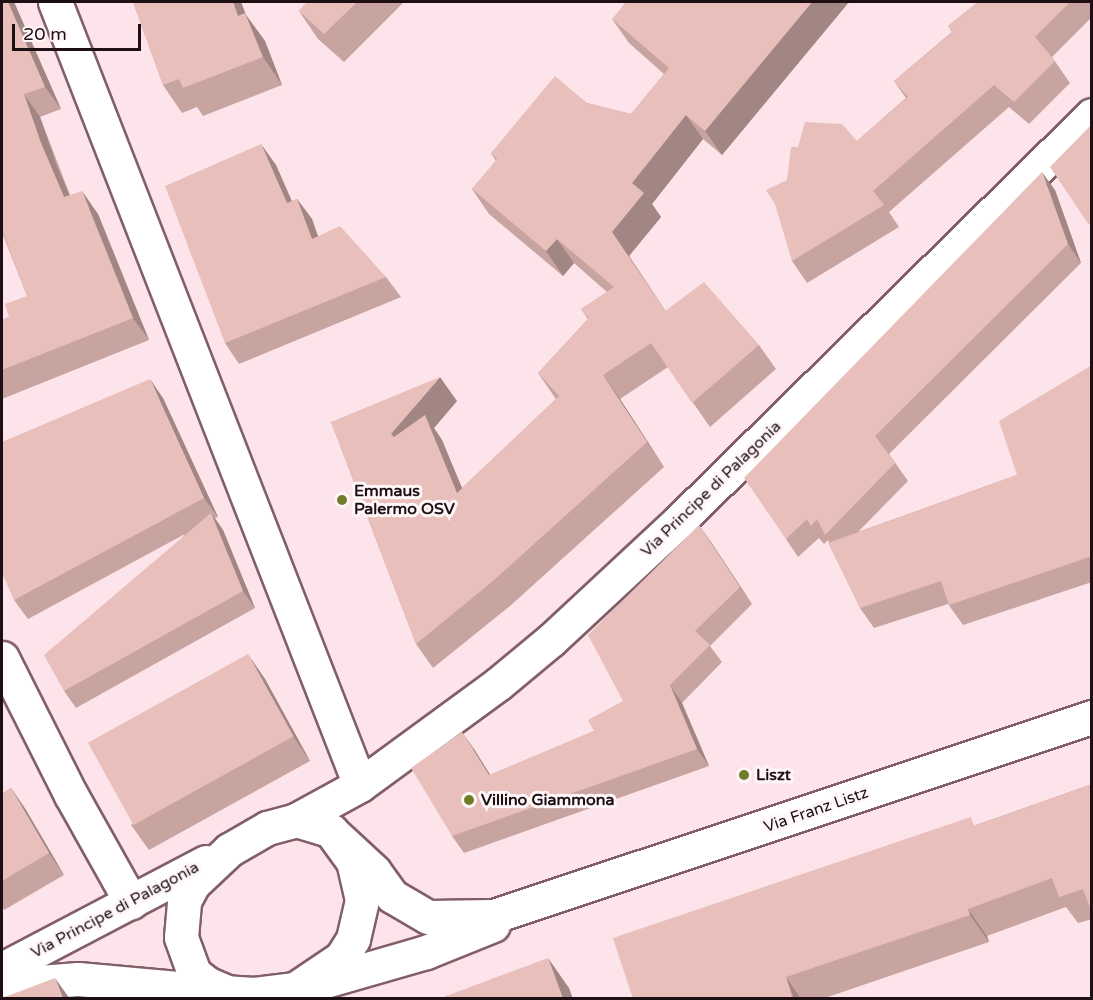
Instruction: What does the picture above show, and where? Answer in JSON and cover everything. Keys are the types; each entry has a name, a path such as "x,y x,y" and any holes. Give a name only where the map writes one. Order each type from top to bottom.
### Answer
{"street":[{"path":"55,2 360,785"},
{"name":"Via Principe di Palagonia","path":"296,820 360,785 498,684 551,640 679,521 1092,115"},
{"path":"2,658 71,795 131,902"},
{"name":"Via Franz Listz","path":"331,831 374,871 392,896 428,917 494,916 1092,717"},
{"path":"296,820 331,831 345,848 359,879 359,920 353,939 340,958 295,989 239,995 194,973 185,957 180,919 192,884 229,850 267,828 296,820"},
{"name":"Via Principe di Palagonia","path":"2,969 229,850"},
{"name":"Via Franz Listz","path":"295,989 426,951 541,902"},
{"name":"Via Principe di Palagonia","path":"2,985 78,979 239,995"}],"building":[{"path":"2,2 8,2 45,87 24,94 41,143 64,197 82,191 133,318 2,370 2,320 9,317 5,304 27,296 2,230"},
{"path":"133,2 233,2 238,16 245,13 263,57 183,88 179,79 163,85"},
{"path":"307,2 357,2 324,34 299,11"},
{"path":"626,2 812,2 705,131 686,115 632,183 644,193 612,232 665,311 704,282 759,345 692,403 651,343 603,375 647,442 493,581 416,644 331,422 440,377 391,434 394,437 425,415 457,493 559,396 538,373 589,318 581,309 614,287 557,239 546,251 472,189 497,159 491,153 555,76 587,103 631,114 669,68 612,19"},
{"path":"978,2 1070,2 1035,37 1055,61 1014,102 994,85 873,191 884,205 792,261 775,204 766,190 787,180 791,147 798,147 805,122 842,124 857,141 908,97 894,81 953,32 948,26"},
{"path":"1092,124 1092,222 1089,225 1050,167"},
{"path":"261,144 287,203 297,199 312,239 340,226 386,277 225,343 165,186"},
{"path":"1042,172 1068,244 875,436 895,463 825,535 817,519 811,526 807,519 786,539 744,478"},
{"path":"1092,365 1092,556 949,605 941,581 860,608 828,543 1017,475 999,421"},
{"path":"150,379 204,498 14,600 2,573 2,442"},
{"path":"211,513 243,591 64,691 44,655"},
{"path":"699,525 740,587 695,631 710,645 670,685 697,749 452,836 411,768 462,732 489,775 594,731 588,720 623,701 588,635"},
{"path":"248,654 294,736 134,825 88,743"},
{"path":"1092,784 1092,913 1083,889 1059,897 1052,878 968,909 970,915 786,977 792,997 788,999 633,999 613,938 971,817 974,826"},
{"path":"11,788 49,853 2,881 2,794"},
{"path":"548,958 563,999 438,999"},
{"path":"55,978 63,999 2,999 2,998"}],"place":[{"name":"Emmaus Palermo OSV","path":"342,500"},
{"name":"Liszt","path":"744,775"},
{"name":"Villino Giammona","path":"469,800"}]}
